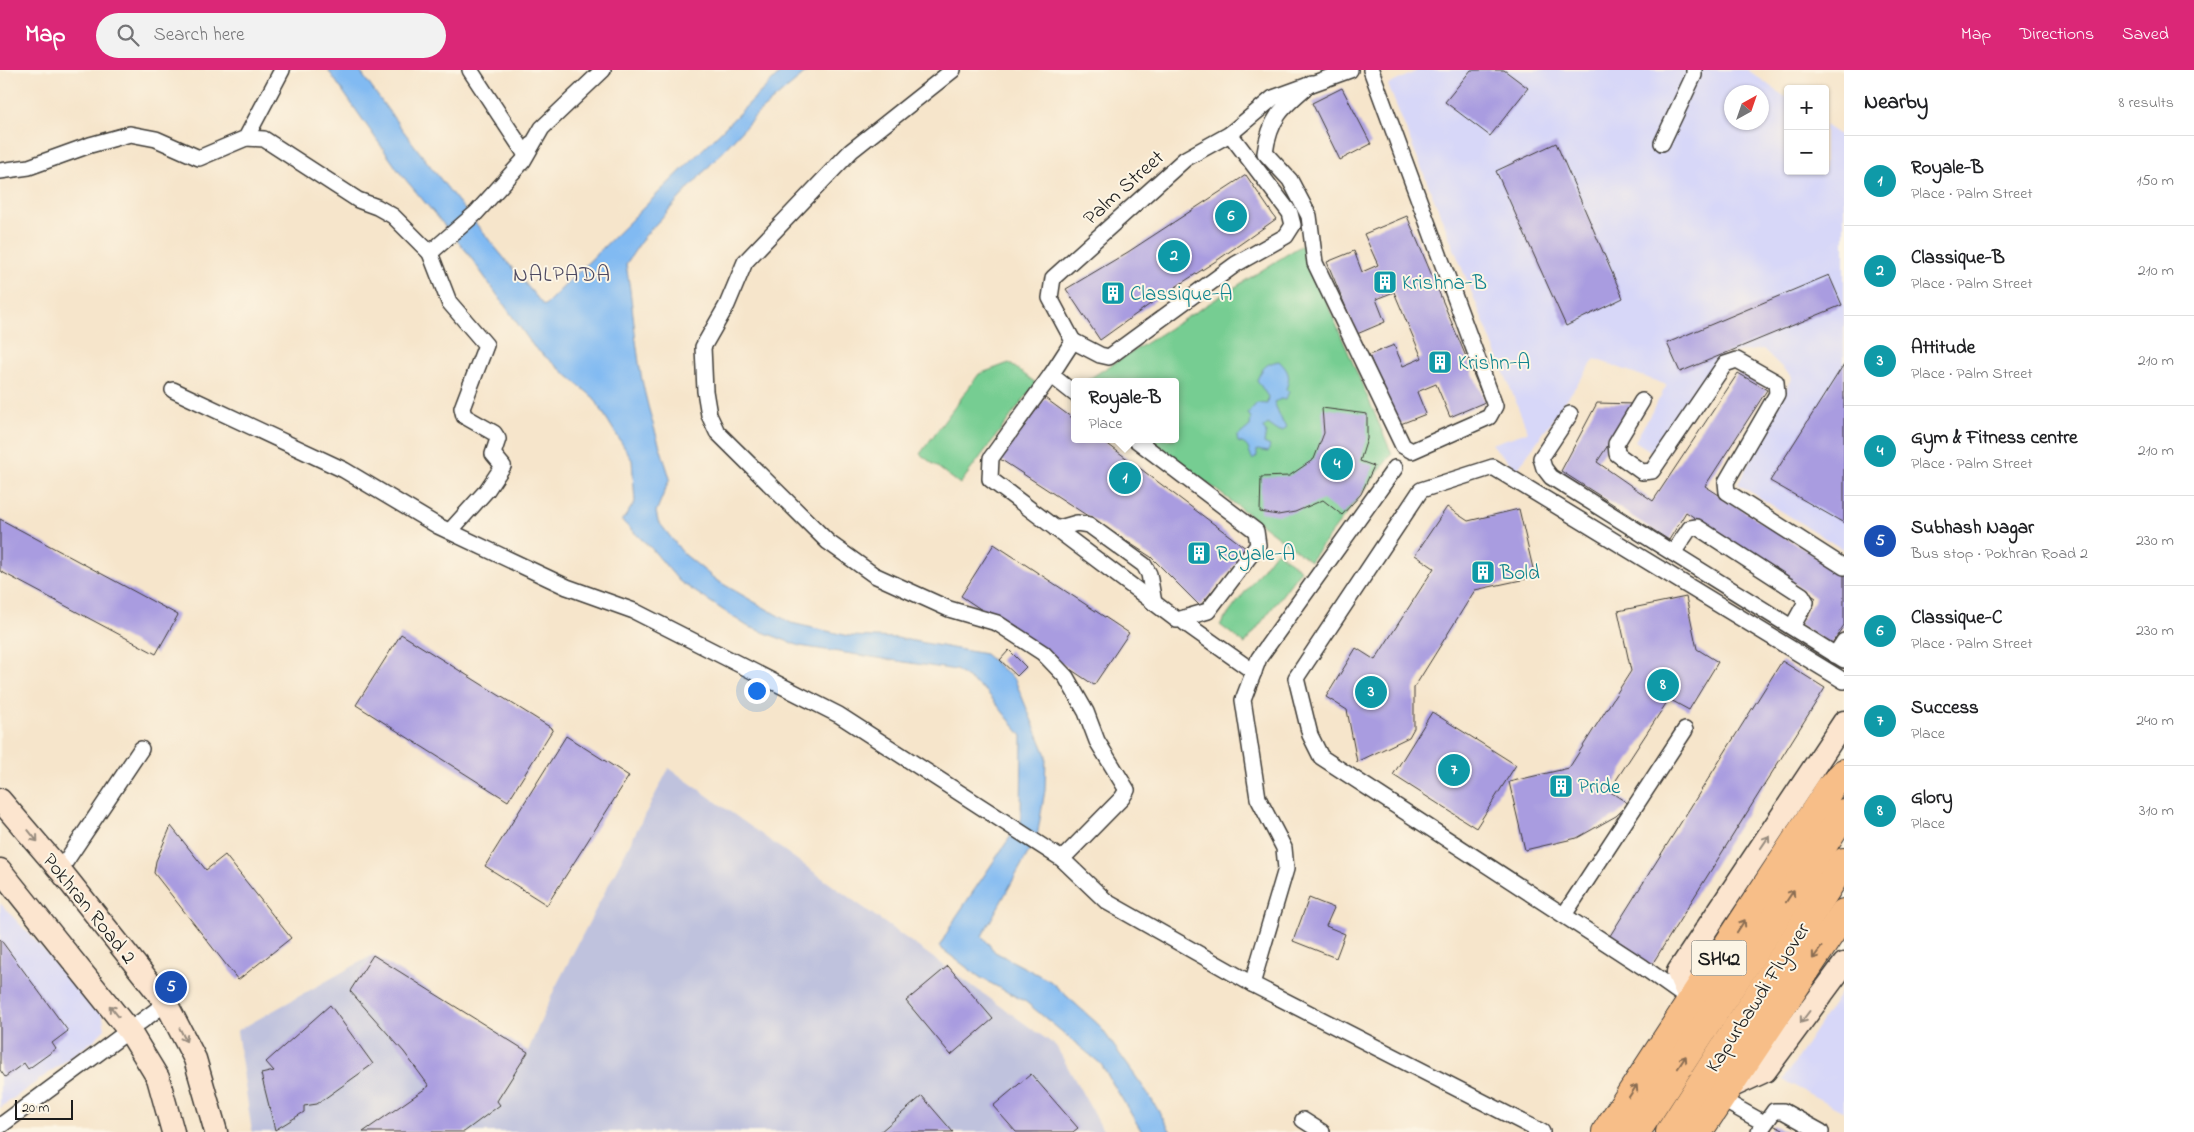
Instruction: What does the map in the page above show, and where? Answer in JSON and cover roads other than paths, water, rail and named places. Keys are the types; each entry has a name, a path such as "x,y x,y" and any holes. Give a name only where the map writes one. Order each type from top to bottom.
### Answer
{"highway":[{"name":"SH42","path":"1606,1132 1830,788 1844,773"},
{"name":"Kapurbawdi Flyover","path":"1636,1132 1844,813"},
{"name":"Kapurbawdi Flyover","path":"1670,1132 1844,862"},
{"path":"1698,1132 1844,912"}],"main road":[{"path":"1691,1002 1678,972 1844,722"},
{"name":"Pokhran Road 2","path":"0,800 60,870 166,1003 196,1060 216,1132"},
{"path":"0,870 130,1032 158,1078 173,1132"},
{"path":"1724,1093 1765,1070 1844,964"}],"street":[{"path":"246,138 282,70"},
{"path":"470,70 526,155"},
{"path":"430,253 476,213 526,155 542,128 603,70"},
{"path":"953,70 851,151 745,262 727,305 703,347 704,391 709,415 718,432 828,542 874,575 949,608 997,623 1043,653 1066,677 1086,712 1097,740 1127,790 1122,798 1062,858"},
{"name":"Palm Street","path":"1074,341 1050,298 1054,278 1185,159 1230,134 1273,98 1350,70"},
{"path":"1311,83 1282,108 1268,132 1266,153 1290,180 1309,216 1315,263 1403,446 1412,451 1489,417 1495,406 1371,70"},
{"path":"1662,143 1694,75 1694,70"},
{"path":"0,170 29,167 90,145 130,134 156,139 199,158 246,138 264,139 358,200 378,207 393,216 430,253 449,302 486,345 485,352 462,408 464,416 494,433 498,439 493,454 503,466 487,490 450,531"},
{"path":"1230,134 1290,214 1293,225 1286,236 1236,264 1109,356 1100,355 1074,341 991,458 990,479 1181,622 1257,665"},
{"path":"1642,401 1616,444 1617,454 1642,472 1652,471 1726,364 1737,360 1776,382 1777,394 1726,482 1727,492 1844,567"},
{"path":"1050,375 1071,391"},
{"path":"173,390 344,470 450,531 567,587 634,611 839,715 1062,858 1107,902 1252,984 1542,1132"},
{"path":"1570,414 1542,458 1544,468 1551,477 1840,657 1844,641"},
{"path":"1140,443 1256,531 1258,545 1208,611 1181,622"},
{"path":"1691,1002 1643,967 1321,757 1310,735 1296,678 1421,490 1492,467 1844,681"},
{"path":"1252,984 1286,869 1284,848 1258,798 1243,700 1257,665 1395,468"},
{"path":"1056,529 1077,523 1089,525 1144,565 1149,574 1154,603"},
{"path":"1673,553 1690,528 1697,527 1802,595 1806,602 1792,628"},
{"path":"1564,915 1685,730"},
{"path":"60,870 141,749"},
{"path":"0,1126 130,1032 166,1003"},
{"path":"1724,1093 1762,1128 1774,1111 1783,1111 1821,1132"},
{"path":"1303,1120 1322,1132"}],"water":[{"path":"328,70 359,70 449,190 544,306 783,70 809,70 758,113 644,237 626,264 642,378 652,421 670,478 656,512 658,521 683,553 716,580 791,623 849,636 897,638 985,654 1015,680 1046,755 1045,790 1037,837 982,936 995,952 1050,981 1099,1025 1149,1095 1171,1132 1142,1132 1101,1064 1026,1002 981,978 939,947 956,917 1021,821 1022,736 986,691 956,670 800,646 747,626 679,581 652,549 622,521 635,502 632,460 594,398 534,347 467,252 400,173"},
{"path":"1279,361 1288,374 1286,389 1289,392 1285,400 1281,399 1274,402 1283,423 1287,427 1283,431 1278,431 1268,424 1263,428 1266,432 1264,443 1270,446 1268,452 1257,450 1257,456 1253,460 1247,446 1238,442 1237,437 1250,426 1251,418 1248,413 1257,403 1267,404 1268,397 1257,380 1261,372 1271,363"}],"place":[{"name":"Classique-C","path":"1231,216"},
{"name":"Classique-B","path":"1174,256"},
{"name":"Krishna-B","path":"1385,282"},
{"name":"Classique-A","path":"1113,293"},
{"name":"Krishn-A","path":"1440,362"},
{"name":"Gym & Fitness centre","path":"1337,464"},
{"name":"Royale-B","path":"1125,478"},
{"name":"Royale-A","path":"1199,553"},
{"name":"Bold","path":"1483,572"},
{"name":"Glory","path":"1663,685"},
{"name":"Attitude","path":"1371,692"},
{"name":"Success","path":"1454,770"},
{"name":"Pride","path":"1561,786"},
{"name":"Subhash Nagar","path":"171,987"}],"district":[{"name":"NALPADA","path":"562,273"}]}
